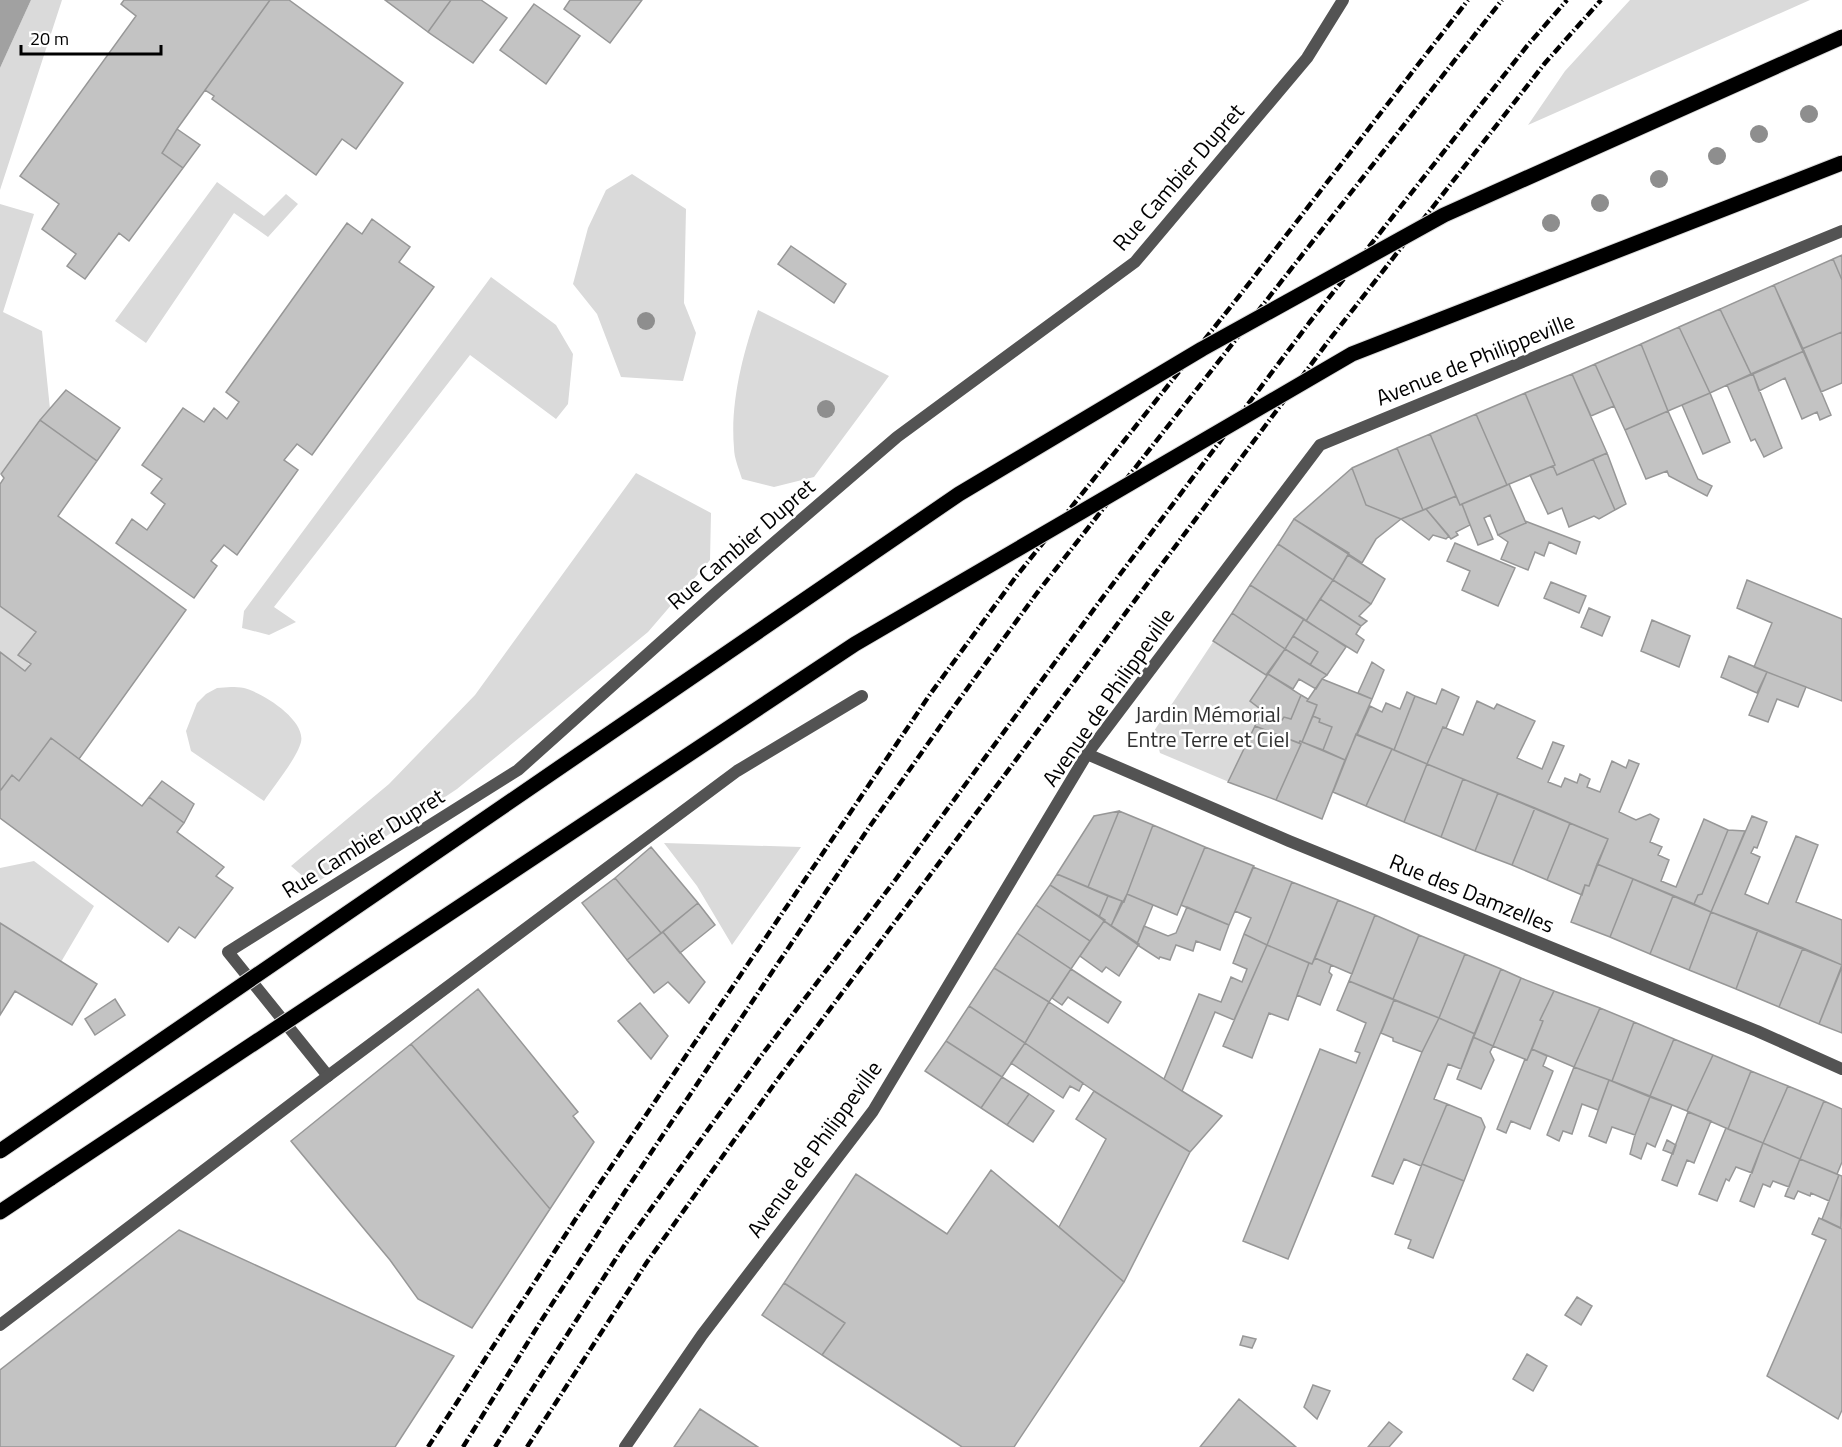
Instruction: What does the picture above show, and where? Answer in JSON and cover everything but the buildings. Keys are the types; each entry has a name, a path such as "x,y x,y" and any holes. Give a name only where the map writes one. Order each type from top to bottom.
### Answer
{"main road":[{"path":"0,1151 959,494 1202,349 1444,215 1842,37"},
{"path":"0,1212 855,644 1352,354 1842,163"}],"street":[{"name":"Rue Cambier Dupret","path":"328,1076 228,952 518,770 718,591 897,437 1135,262 1307,58 1343,0"},
{"name":"Avenue de Philippeville","path":"625,1447 702,1335 873,1111 1088,754 1320,445 1842,231"},
{"path":"0,1326 328,1076 737,771 862,696"},
{"name":"Rue des Damzelles","path":"1088,754 1288,842 1757,1031 1842,1069"}],"green space":[{"path":"31,0 62,0 0,190 0,68"},
{"path":"1630,0 1810,0 1528,125 1565,71"},
{"path":"632,174 686,209 684,303 696,333 683,381 621,377 597,314 573,284 588,228 606,190"},
{"path":"217,182 264,216 286,194 298,204 268,237 234,213 146,343 115,321"},
{"path":"0,204 34,214 3,312 42,331 50,409 0,474"},
{"path":"491,277 556,325 573,354 568,404 556,419 470,355 274,607 296,622 269,635 242,628 244,611"},
{"path":"758,310 889,376 814,477 774,487 742,479 734,452 736,395 747,343"},
{"path":"636,473 711,513 710,560 648,632 457,789 313,885 291,866 389,784 475,695"},
{"path":"0,606 35,632 19,654 30,665 26,671 0,652"},
{"name":"Jardin Mémorial Entre Terre et Ciel","path":"1213,642 1301,695 1291,719 1264,708 1229,782 1160,753 1154,731"},
{"path":"231,687 252,691 272,701 290,717 301,734 299,749 264,801 191,751 186,731 197,703 217,688"},
{"path":"664,843 801,847 732,945 697,886"},
{"path":"34,861 94,906 61,962 0,924 0,868"}],"shaded area":[{"path":"0,0 31,0 0,68"}],"railway":[{"path":"428,1447 575,1220 931,693 1015,578 1240,295 1468,0"},
{"path":"463,1447 626,1190 870,826 953,708 1037,593 1502,0"},
{"path":"495,1447 624,1246 761,1056 896,879 1097,605 1309,323 1527,46 1567,0"},
{"path":"527,1447 647,1262 780,1076 1330,339 1545,63 1601,0"}]}
